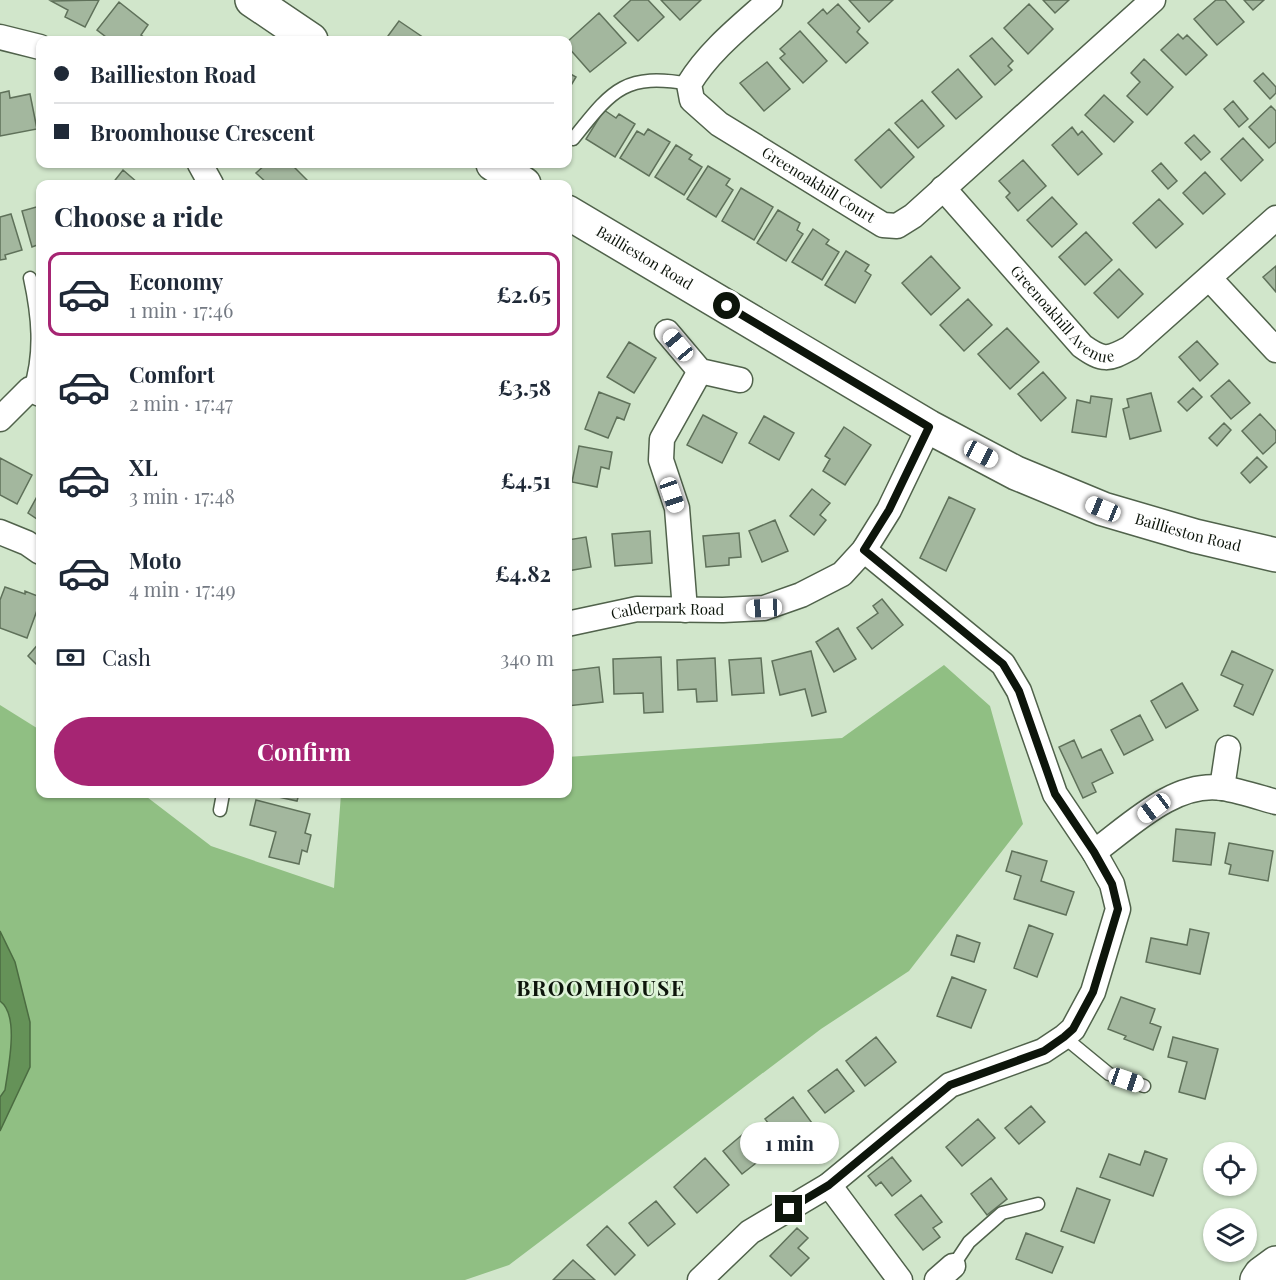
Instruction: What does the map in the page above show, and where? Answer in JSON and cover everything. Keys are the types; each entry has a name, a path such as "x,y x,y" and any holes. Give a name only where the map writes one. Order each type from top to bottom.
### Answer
{"street":[{"path":"688,84 715,50 770,0"},
{"name":"Greenoakhill Court","path":"688,84 692,100 719,124 883,225 897,226 913,216 1153,0"},
{"path":"266,3 306,36"},
{"path":"0,37 36,46"},
{"path":"499,168 518,180"},
{"name":"Greenoakhill Avenue","path":"943,188 1082,346 1097,357 1112,358 1130,348 1276,218"},
{"name":"Baillieston Road","path":"572,215 929,427 1016,472 1103,509 1195,536 1276,555"},
{"path":"1210,279 1276,350"},
{"path":"667,332 699,371 740,380"},
{"path":"685,610 677,508 661,460 662,439 699,371"},
{"path":"0,419 35,391"},
{"name":"Calderpark Road","path":"572,623 637,609 764,608 801,595 842,574 864,550 889,510 929,427"},
{"path":"0,532 36,549"},
{"path":"700,1280 750,1232 829,1185 950,1085 1044,1051 1064,1037 1073,1029 1093,992 1118,909 1112,884 1094,852 1055,794 1019,691 1003,664 864,550"},
{"path":"1222,788 1228,748"},
{"path":"1094,852 1154,808 1180,794 1207,788 1222,788 1276,802"},
{"path":"829,1185 900,1280"},
{"path":"1257,1280 1261,1274 1276,1263"}],"lane":[{"path":"573,139 607,98 634,82 670,81 688,84"},
{"path":"30,278 36,307"},
{"path":"35,391 36,361"},
{"path":"220,810 222,798"},
{"path":"1064,1037 1109,1074 1144,1086"},
{"path":"945,1273 969,1242 1002,1212 1038,1204"}],"shaded area":[{"path":"944,665 990,706 1023,824 909,971 821,1029 509,1265 465,1280 0,1280 0,1131 30,1067 30,1022 15,962 0,931 0,705 36,728 36,798 148,798 211,846 334,888 341,798 572,798 572,757 842,738"},
{"path":"0,931 15,962 30,1022 30,1067 0,1131 0,1097 5,1090 11,1030 10,1018 0,1001"},
{"path":"0,1001 10,1018 11,1043 5,1090 0,1097"}],"building":[{"path":"99,0 85,27 65,17 68,10 51,1"},
{"path":"631,0 648,0 664,17 638,41 614,16"},
{"path":"661,0 701,0 680,20"},
{"path":"849,0 893,0 869,22"},
{"path":"1043,0 1069,0 1055,13"},
{"path":"1216,0 1225,0 1244,22 1217,45 1194,19"},
{"path":"1244,0 1264,0 1253,10"},
{"path":"119,2 148,25 142,36 105,36 97,30"},
{"path":"838,4 860,28 857,32 868,43 846,63 808,23 823,9 827,14"},
{"path":"1029,4 1053,29 1028,54 1004,28"},
{"path":"599,13 626,43 590,72 572,52 572,37"},
{"path":"399,21 421,36 388,36"},
{"path":"800,31 827,61 803,83 780,58 785,54 780,49"},
{"path":"1178,34 1183,39 1187,35 1207,55 1186,75 1161,50"},
{"path":"992,38 1013,61 1008,66 1012,70 995,85 970,56"},
{"path":"1144,59 1173,87 1147,115 1127,96 1140,82 1131,73"},
{"path":"767,62 790,89 764,111 740,83"},
{"path":"958,69 982,97 956,119 932,92"},
{"path":"1263,73 1276,87 1276,93 1270,99 1254,81"},
{"path":"9,91 10,98 30,94 36,129 0,136 0,93"},
{"path":"1104,95 1133,122 1114,142 1085,115"},
{"path":"922,100 944,126 918,148 895,123"},
{"path":"1233,101 1248,119 1239,127 1224,109"},
{"path":"1271,106 1276,111 1276,142 1269,148 1249,127"},
{"path":"604,110 616,118 619,114 635,124 615,157 586,139"},
{"path":"1072,127 1078,135 1082,131 1102,154 1078,175 1052,145"},
{"path":"648,129 670,142 649,176 620,158 637,131 644,135"},
{"path":"889,129 914,157 881,188 855,160"},
{"path":"1194,135 1210,152 1201,160 1185,143"},
{"path":"1243,138 1263,160 1241,181 1221,159"},
{"path":"676,145 692,155 689,159 702,167 684,195 655,177"},
{"path":"1023,160 1046,186 1018,211 1006,197 1010,193 999,181"},
{"path":"1161,163 1177,181 1168,189 1152,171"},
{"path":"708,166 730,179 726,185 733,190 716,217 687,199"},
{"path":"262,168 295,168 307,180 264,180 256,173"},
{"path":"123,170 135,180 115,180"},
{"path":"1205,172 1225,194 1203,214 1183,193"},
{"path":"741,188 773,207 754,240 722,221"},
{"path":"1052,197 1077,224 1052,247 1027,220"},
{"path":"1159,199 1183,224 1156,248 1133,223"},
{"path":"36,207 36,246 32,247 22,211"},
{"path":"778,210 800,223 797,230 803,234 786,261 757,243"},
{"path":"11,214 22,250 5,255 6,259 0,260 0,217"},
{"path":"813,229 829,240 826,244 839,252 822,280 792,262"},
{"path":"1086,232 1112,260 1085,285 1059,257"},
{"path":"846,251 869,265 865,271 871,275 855,303 825,285"},
{"path":"931,256 960,288 931,315 902,283"},
{"path":"1276,266 1276,292 1263,277"},
{"path":"1119,269 1143,294 1118,318 1094,293"},
{"path":"968,299 992,325 964,351 940,325"},
{"path":"1007,328 1039,362 1010,389 978,354"},
{"path":"1197,341 1218,364 1200,381 1179,357"},
{"path":"629,342 656,358 634,393 607,377"},
{"path":"1043,372 1066,398 1041,421 1018,394"},
{"path":"1229,380 1250,403 1231,419 1211,396"},
{"path":"1193,388 1202,397 1187,411 1178,402"},
{"path":"599,392 630,404 624,420 617,417 608,438 585,429"},
{"path":"1151,393 1161,431 1130,439 1123,409 1129,407 1127,399"},
{"path":"1091,396 1112,399 1106,437 1072,432 1077,400 1090,403"},
{"path":"1260,414 1276,431 1276,442 1263,454 1242,431"},
{"path":"703,415 737,433 722,463 687,445"},
{"path":"764,416 794,433 779,460 749,443"},
{"path":"1224,423 1231,430 1217,446 1209,438"},
{"path":"844,427 871,445 845,485 823,471 830,459 825,456"},
{"path":"579,446 612,452 609,469 601,467 597,487 572,482"},
{"path":"1257,457 1267,467 1250,483 1241,473"},
{"path":"0,458 32,475 17,504 0,495"},
{"path":"812,489 830,503 820,515 826,520 814,535 790,516"},
{"path":"949,497 975,509 946,571 920,558"},
{"path":"36,498 36,518 28,513"},
{"path":"775,520 788,551 762,562 749,531"},
{"path":"650,531 652,563 615,566 612,534"},
{"path":"739,533 741,557 729,558 729,565 706,567 703,536"},
{"path":"586,537 591,567 572,570 572,539"},
{"path":"5,587 36,595 36,613 27,638 0,628 0,600"},
{"path":"882,599 903,625 872,649 857,628 878,613 873,606"},
{"path":"838,628 856,659 834,672 816,642"},
{"path":"36,647 36,664 28,656"},
{"path":"811,651 826,712 812,716 805,689 780,695 772,661"},
{"path":"1232,651 1273,670 1253,715 1234,706 1243,685 1221,675"},
{"path":"661,657 663,712 644,713 643,693 614,694 613,659"},
{"path":"715,658 717,701 697,702 696,689 678,690 677,660"},
{"path":"761,658 764,693 732,695 729,660"},
{"path":"599,667 603,702 572,705 572,670"},
{"path":"1182,683 1198,710 1166,728 1151,701"},
{"path":"1140,715 1153,740 1124,755 1111,730"},
{"path":"1074,740 1082,758 1101,749 1113,773 1092,783 1096,792 1083,798 1059,747"},
{"path":"256,800 310,814 305,833 311,835 307,852 302,850 299,864 269,857 276,832 250,825"},
{"path":"1176,829 1215,833 1211,865 1173,861"},
{"path":"1229,843 1273,851 1268,881 1229,874 1231,865 1225,863"},
{"path":"1012,851 1047,861 1041,881 1074,892 1066,915 1014,899 1021,876 1006,871"},
{"path":"1029,925 1053,934 1037,977 1014,968"},
{"path":"1190,929 1209,933 1200,974 1146,962 1151,938 1187,945"},
{"path":"957,935 980,943 974,962 951,955"},
{"path":"952,977 986,990 971,1028 937,1016"},
{"path":"1121,997 1155,1009 1150,1023 1161,1027 1153,1050 1124,1039 1126,1036 1108,1029"},
{"path":"876,1037 896,1062 865,1086 846,1061"},
{"path":"1173,1037 1218,1049 1205,1099 1179,1092 1187,1062 1168,1057"},
{"path":"837,1069 854,1091 825,1113 808,1091"},
{"path":"793,1097 812,1123 784,1144 765,1119"},
{"path":"1031,1106 1045,1122 1019,1144 1005,1128"},
{"path":"978,1119 995,1138 962,1166 946,1147"},
{"path":"749,1129 769,1153 742,1174 723,1151"},
{"path":"1145,1151 1167,1159 1153,1196 1100,1177 1109,1154 1140,1165"},
{"path":"892,1157 911,1181 892,1196 881,1182 876,1186 868,1176"},
{"path":"705,1158 729,1185 697,1213 674,1187"},
{"path":"991,1178 1007,1199 987,1215 971,1194"},
{"path":"1077,1188 1110,1200 1094,1243 1061,1231"},
{"path":"921,1195 942,1222 933,1228 940,1237 923,1250 895,1215"},
{"path":"656,1201 675,1224 648,1246 629,1223"},
{"path":"607,1226 635,1255 615,1275 587,1245"},
{"path":"797,1228 808,1238 798,1248 809,1258 791,1276 770,1256"},
{"path":"1026,1233 1063,1247 1052,1273 1016,1259"},
{"path":"573,1260 595,1280 553,1280"}],"district":[{"name":"BROOMHOUSE","path":"601,989"}],"route":[{"path":"727,306 929,427 889,510 864,550 1003,664 1019,691 1055,794 1094,852 1112,884 1118,909 1093,992 1073,1029 1044,1051 1011,1065 950,1085 829,1185 789,1209"}]}
